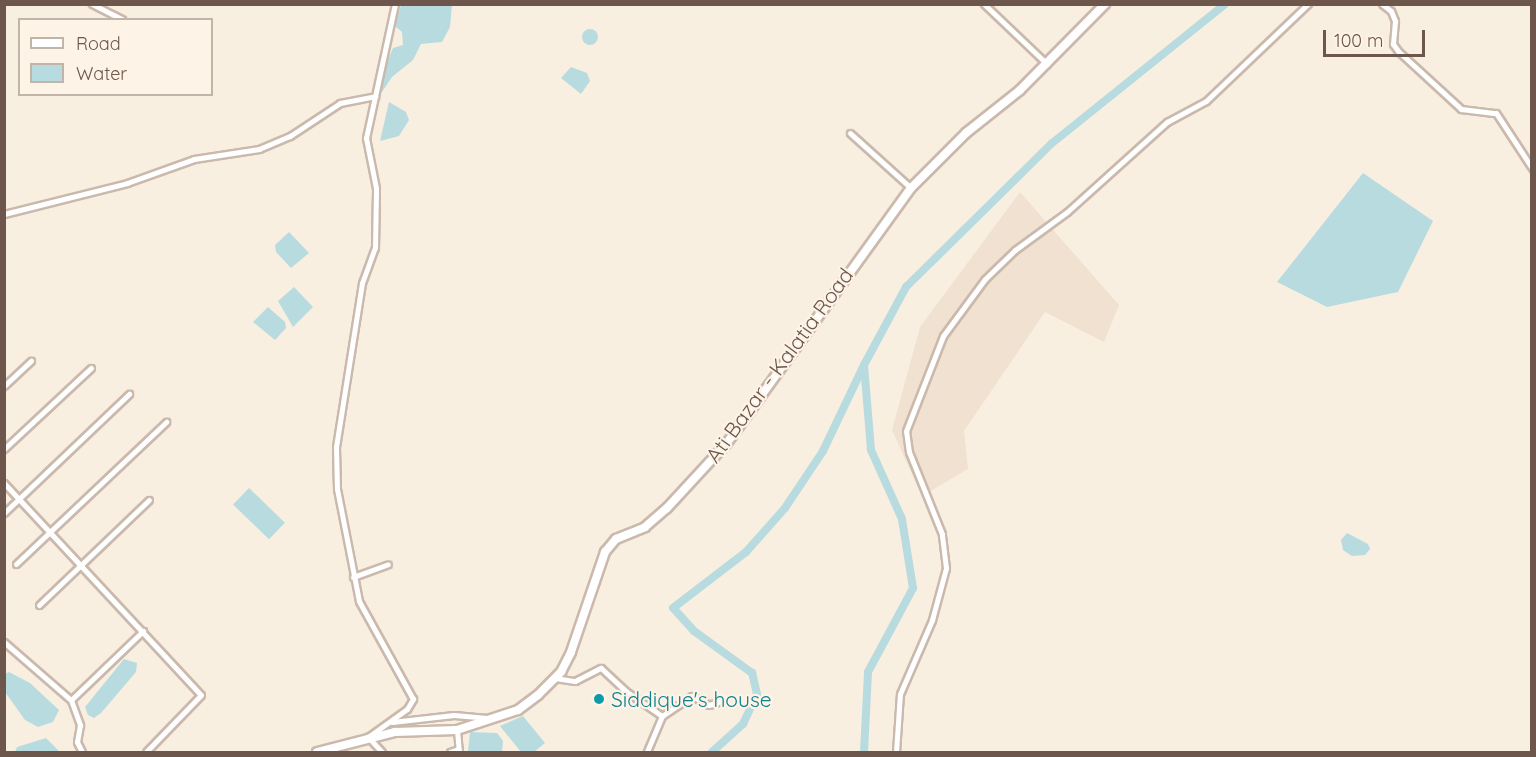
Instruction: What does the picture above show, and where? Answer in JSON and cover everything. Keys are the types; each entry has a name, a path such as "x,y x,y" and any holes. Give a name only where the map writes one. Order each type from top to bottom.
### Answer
{"main road":[{"name":"Ati Bazar - Kalatia Road","path":"368,737 443,728 457,730 495,719 518,710 555,678 572,652 604,552 616,539 645,527 667,508 727,443 911,188 966,133 1047,64 1105,4"},
{"path":"317,753 368,737"}],"street":[{"path":"92,4 120,18"},
{"path":"382,753 368,737 388,723 413,699 359,601 353,578 347,527 337,489 336,447 362,283 375,248 376,188 366,138 395,4"},
{"path":"984,4 1047,64"},
{"path":"896,753 900,694 932,620 946,568 942,534 909,452 906,431 943,336 985,279 1015,250 1067,212 1167,122 1206,101 1308,4"},
{"path":"1382,4 1391,11 1395,21 1393,44 1398,51 1461,109 1496,113 1532,168"},
{"path":"4,214 127,183 194,159 259,149 290,136 340,103 375,96"},
{"path":"850,133 911,188"},
{"path":"4,386 31,361"},
{"path":"4,449 91,368"},
{"path":"4,513 129,394"},
{"path":"16,564 166,422"},
{"path":"4,483 201,695 146,753"},
{"path":"39,605 149,500"},
{"path":"353,578 388,564"},
{"path":"71,700 143,631"},
{"path":"4,642 71,700 80,725 77,742 81,753"},
{"path":"555,678 575,681 601,668 662,716"},
{"path":"647,753 662,716 692,696 709,705 721,701"},
{"path":"388,723 408,718 454,715 495,719"},
{"path":"450,753 459,751 457,730"}],"shaded area":[{"path":"1020,192 1119,305 1104,342 1045,312 964,431 968,469 922,496 892,430 920,327"}],"water":[{"path":"401,5 452,5 450,27 442,42 421,44 413,60 392,77 382,92 378,87 393,48 403,45 402,32 395,26"},
{"path":"590,29 598,37 590,45 582,37"},
{"path":"571,67 587,73 590,81 581,94 561,78"},
{"path":"389,102 406,112 409,120 399,136 380,141"},
{"path":"1363,173 1433,221 1398,292 1327,307 1277,282"},
{"path":"289,232 309,253 291,268 276,252 275,245"},
{"path":"294,287 313,307 293,327 278,301"},
{"path":"268,307 285,322 286,328 275,340 253,322"},
{"path":"249,488 285,523 269,539 233,505"},
{"path":"1347,533 1368,544 1370,549 1365,555 1352,556 1343,550 1341,540"},
{"path":"124,659 137,663 136,672 101,713 94,718 88,715 85,707"},
{"path":"9,672 30,683 59,710 53,722 38,727 25,720 5,692 5,674"},
{"path":"523,716 545,743 534,752 521,752 500,726"},
{"path":"470,732 497,733 503,741 502,752 468,752"},
{"path":"46,738 60,752 15,752 17,747"}],"waterway":[{"path":"864,752 868,672 913,588 902,519 871,450 864,365 906,287 1051,144 1225,4"},
{"path":"712,752 743,724 757,694 752,673 694,631 673,608 746,552 785,508 823,451 863,367"}],"place":[{"name":"Siddique's house","path":"599,699"}]}
